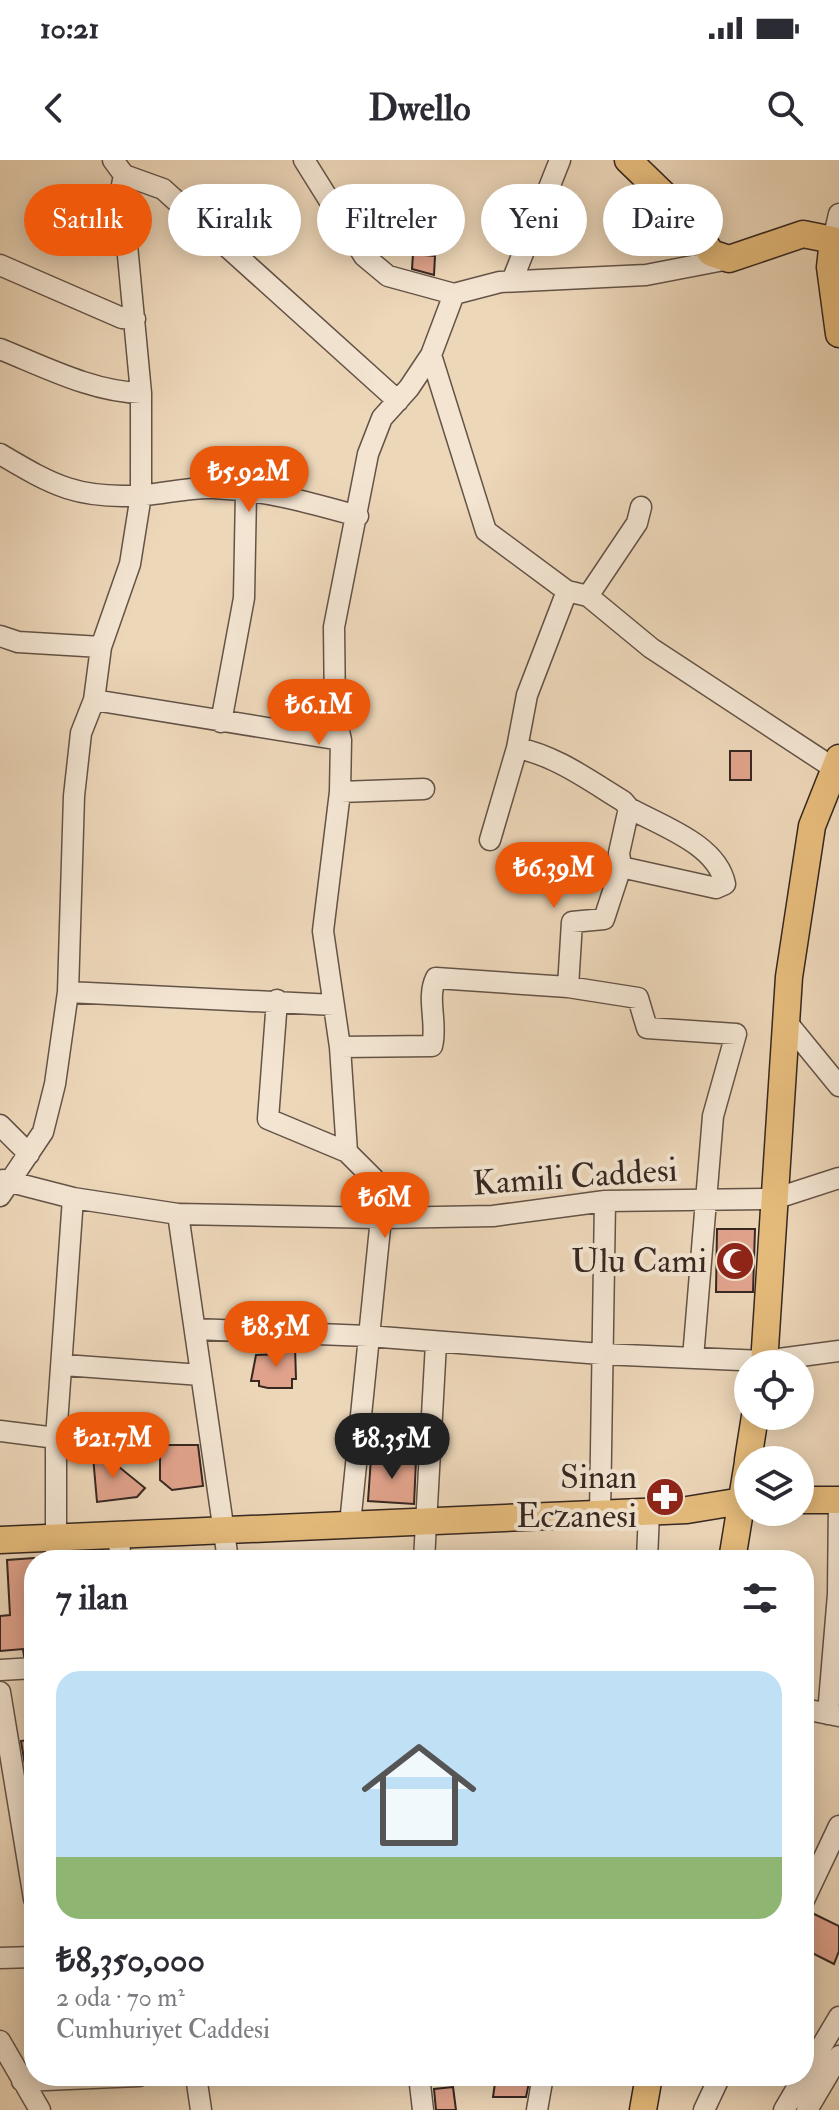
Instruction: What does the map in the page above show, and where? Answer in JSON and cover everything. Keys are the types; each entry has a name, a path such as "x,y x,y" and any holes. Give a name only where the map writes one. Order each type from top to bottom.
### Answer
{"main road":[{"path":"628,160 689,219 711,253 729,259 803,234 833,240 830,267 839,334"},
{"path":"765,1350 785,1020 812,826 837,764"},
{"path":"814,1500 839,1500"},
{"path":"0,1540 56,1549 119,1548 224,1530 687,1510 734,1502"},
{"path":"734,1550 739,1526"},
{"path":"643,2110 647,2086"}],"street":[{"path":"304,160 364,256 388,276 454,294 512,281 646,275 729,259"},
{"path":"512,281 560,160"},
{"path":"0,1196 7,1180 43,1132 55,1084 68,992 74,796 81,733 94,700 101,647 130,564 141,495 141,393 118,168 163,189 398,401"},
{"path":"833,240 839,214"},
{"path":"0,265 122,318 135,319"},
{"path":"347,1152 340,1047 323,931 340,792 341,740 335,714 334,627 368,454 382,418 431,355 454,294"},
{"path":"0,349 77,380 125,393 141,393"},
{"path":"431,355 486,531 567,591 588,596 651,648 837,764"},
{"path":"0,454 54,486 82,493 141,495 210,488 273,492 358,516"},
{"path":"221,722 244,598 246,492"},
{"path":"588,596 637,523 641,507"},
{"path":"490,840 517,748 527,695 567,591"},
{"path":"0,636 18,642 101,647"},
{"path":"94,700 341,740"},
{"path":"517,748 532,751 573,771 629,808 700,847 723,875 725,884 716,888 621,867"},
{"path":"340,792 424,789"},
{"path":"568,987 572,922 604,919 621,867 619,853 629,808"},
{"path":"340,1047 432,1046 436,1033 432,987 436,978 568,987 638,998 647,1028 736,1034 713,1116 693,1358"},
{"path":"68,992 334,1005"},
{"path":"277,1000 268,1119 347,1152 374,1179 381,1218 350,1524"},
{"path":"785,1020 839,1086"},
{"path":"0,1125 29,1154"},
{"name":"Kamili Caddesi","path":"7,1180 73,1198 178,1214 381,1218 493,1216 605,1201 774,1199 839,1178"},
{"path":"56,1549 56,1438 64,1365 73,1198"},
{"path":"600,1514 605,1201"},
{"path":"178,1214 227,1550"},
{"path":"195,1329 368,1336 601,1354 734,1360"},
{"path":"424,1550 423,1521 436,1343"},
{"path":"814,1355 839,1351"},
{"path":"64,1365 201,1375"},
{"path":"0,1431 56,1438"},
{"path":"814,1711 834,1715 839,1500"},
{"path":"647,1550 649,1512"},
{"path":"0,1670 24,1669"},
{"path":"0,1692 24,1810"},
{"path":"814,1879 839,1826"},
{"path":"0,1828 24,1830"},
{"path":"0,1958 24,1957"},
{"path":"814,2059 839,2017"},
{"path":"0,2041 24,2084"},
{"path":"807,2110 839,2056"},
{"path":"25,2086 40,2110"},
{"path":"197,2086 201,2110"},
{"path":"420,2086 423,2110"},
{"path":"537,2110 541,2086"},
{"path":"704,2110 715,2086"},
{"path":"784,2110 798,2086"}],"building":[{"path":"413,256 435,256 434,275 412,269"},
{"path":"730,751 751,751 751,780 730,780"},
{"name":"Ulu Cami","path":"717,1229 755,1229 753,1292 716,1292"},
{"path":"283,1346 295,1346 296,1379 292,1379 292,1388 268,1388 259,1386 259,1381 251,1381 256,1355 283,1354"},
{"path":"92,1445 145,1488 137,1497 97,1502"},
{"path":"160,1445 198,1445 203,1486 172,1490 160,1480"},
{"path":"371,1458 416,1460 414,1504 368,1501"},
{"path":"24,1559 24,1656 23,1649 0,1651 0,1616 10,1615 7,1560"},
{"path":"814,1914 839,1926 839,1951 834,1964 814,1954"},
{"path":"495,2086 528,2086 526,2097 493,2097"},
{"path":"453,2087 456,2110 436,2110 434,2089"}],"place":[{"name":"Ulu Cami","path":"735,1261"},
{"name":"Sinan Eczanesi","path":"665,1497"}]}
